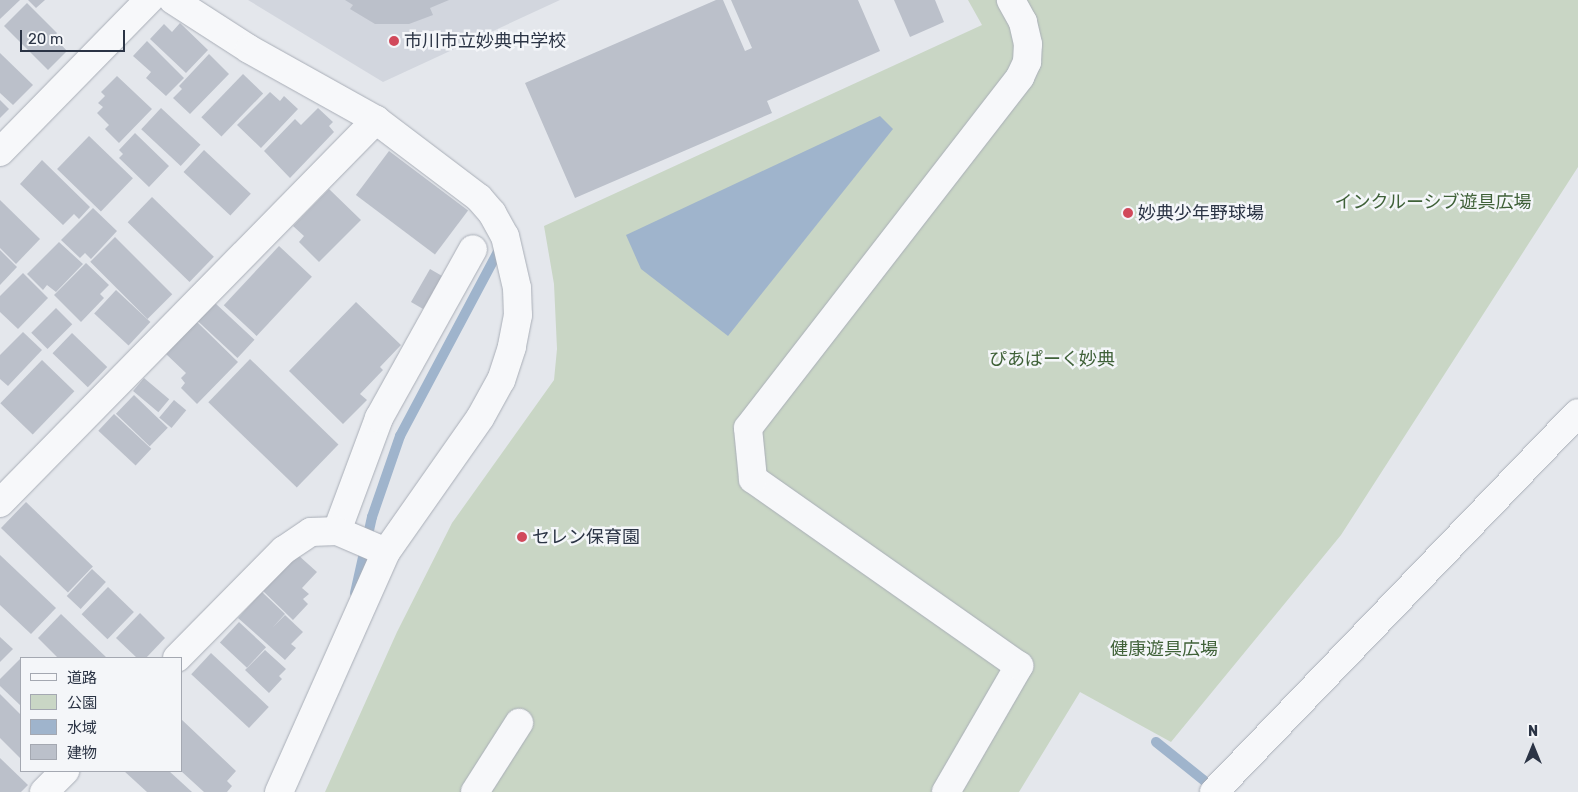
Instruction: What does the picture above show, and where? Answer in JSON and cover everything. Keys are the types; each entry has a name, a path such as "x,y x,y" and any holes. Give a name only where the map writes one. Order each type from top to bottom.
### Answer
{"street":[{"path":"0,152 149,0"},
{"path":"173,0 249,49 376,120 457,180 492,213 513,260 518,315 512,348 501,380 480,418 386,552 279,792"},
{"path":"946,792 1019,666 753,479 748,428 1020,77 1027,62 1028,44 1023,22 1012,0"},
{"path":"0,503 376,120"},
{"path":"337,531 379,418 473,249"},
{"path":"1214,792 1578,413"},
{"path":"178,657 284,550 311,532 337,531 386,552"},
{"path":"476,792 518,722"},
{"path":"44,792 64,772"}],"shaded area":[{"name":"市川市立妙典中学校","path":"248,0 560,0 383,82"}],"green space":[{"name":"ぴあぱーく妙典","path":"968,0 1578,0 1578,167 1341,535 1171,742 1080,692 1019,792 325,792 397,632 452,523 554,380 557,349 554,284 544,226 982,25"}],"water":[{"path":"880,116 893,129 728,336 641,269 626,235"}],"building":[{"path":"0,0 20,0 0,19"},
{"path":"28,0 45,0 36,8"},
{"path":"345,0 449,0 430,8 433,15 409,24 375,24 350,9 353,5"},
{"path":"716,0 723,0 745,51 752,48 731,0 858,0 880,51 767,101 772,113 575,198 525,83"},
{"path":"894,0 935,0 944,22 910,37"},
{"path":"27,3 57,33 54,37 67,51 48,70 4,26"},
{"path":"180,23 208,50 186,73 150,39 164,24 172,32"},
{"path":"147,41 184,78 166,96 146,78 151,72 133,56"},
{"path":"0,53 33,85 13,105 0,93"},
{"path":"209,54 229,74 190,114 173,98 182,89 179,86"},
{"path":"243,74 263,93 221,137 201,117"},
{"path":"117,76 152,109 119,143 105,129 109,125 97,113 103,107 98,103 105,96 101,92"},
{"path":"270,92 280,101 284,96 298,109 261,148 237,125"},
{"path":"0,100 9,109 0,118"},
{"path":"161,108 200,145 181,166 141,129"},
{"path":"318,108 333,122 329,126 334,132 290,178 264,151 295,119 301,125"},
{"path":"135,133 169,166 149,187 119,158 123,154 119,150"},
{"path":"89,136 133,178 101,211 57,169"},
{"path":"204,150 251,194 230,216 184,172"},
{"path":"389,151 468,211 435,255 356,195"},
{"path":"42,160 90,207 79,219 74,214 63,225 20,184"},
{"path":"329,189 361,220 319,262 299,242 304,236 293,226"},
{"path":"152,197 214,257 190,282 128,222"},
{"path":"0,200 40,239 16,264 0,248"},
{"path":"93,208 117,231 91,259 85,253 80,258 61,240"},
{"path":"115,237 172,294 148,319 90,262"},
{"path":"59,242 83,264 56,292 47,285 43,290 27,274"},
{"path":"279,246 312,277 257,336 224,305"},
{"path":"0,250 17,267 0,285"},
{"path":"86,263 109,285 100,294 104,298 81,322 54,295"},
{"path":"430,269 442,276 423,309 411,302"},
{"path":"23,273 48,298 18,329 0,312 0,296"},
{"path":"116,290 150,322 129,345 94,313"},
{"path":"356,302 401,345 380,367 383,370 360,394 367,400 343,424 289,371"},
{"path":"215,303 254,340 237,358 198,321"},
{"path":"56,308 72,324 48,349 31,333"},
{"path":"197,322 238,362 197,404 181,388 185,383 181,378 186,373 166,354"},
{"path":"23,332 42,350 8,386 0,379 0,355"},
{"path":"72,333 107,367 88,387 53,353"},
{"path":"250,359 338,444 297,488 208,402"},
{"path":"42,360 74,391 33,434 0,403"},
{"path":"144,378 169,399 158,412 133,391"},
{"path":"134,395 168,428 150,446 116,414"},
{"path":"174,400 186,410 171,428 159,418"},
{"path":"114,414 151,449 136,466 98,431"},
{"path":"26,502 93,567 68,592 1,528"},
{"path":"0,555 56,608 31,634 0,605"},
{"path":"298,555 317,572 302,588 309,594 303,599 308,604 293,620 263,591"},
{"path":"92,569 106,582 81,609 67,596"},
{"path":"108,587 134,612 107,639 82,614"},
{"path":"262,592 285,614 273,627 285,615 303,632 291,644 296,648 285,660 238,618"},
{"path":"140,613 165,638 147,657 136,657 116,638"},
{"path":"61,614 106,657 57,657 38,638"},
{"path":"239,622 266,647 247,668 220,642"},
{"path":"0,637 13,649 0,662"},
{"path":"265,650 286,669 279,676 282,679 269,693 245,670"},
{"path":"211,653 269,707 249,728 191,674"},
{"path":"20,659 20,705 0,686 0,679"},
{"path":"0,694 20,714 20,758 0,738"},
{"path":"182,720 236,771 227,781 232,786 227,792 204,792 182,772"},
{"path":"0,758 28,785 21,792 0,792"},
{"path":"125,772 170,772 192,792 147,792"}],"waterway":[{"path":"355,593 372,517 400,436 502,244"},
{"path":"1156,742 1216,790"}],"place":[{"name":"市川市立妙典中学校","path":"394,41"},
{"name":"妙典少年野球場","path":"1128,213"},
{"name":"セレン保育園","path":"522,537"}],"park label":[{"name":"インクルーシブ遊具広場","path":"1433,202"},
{"name":"健康遊具広場","path":"1164,649"}]}
